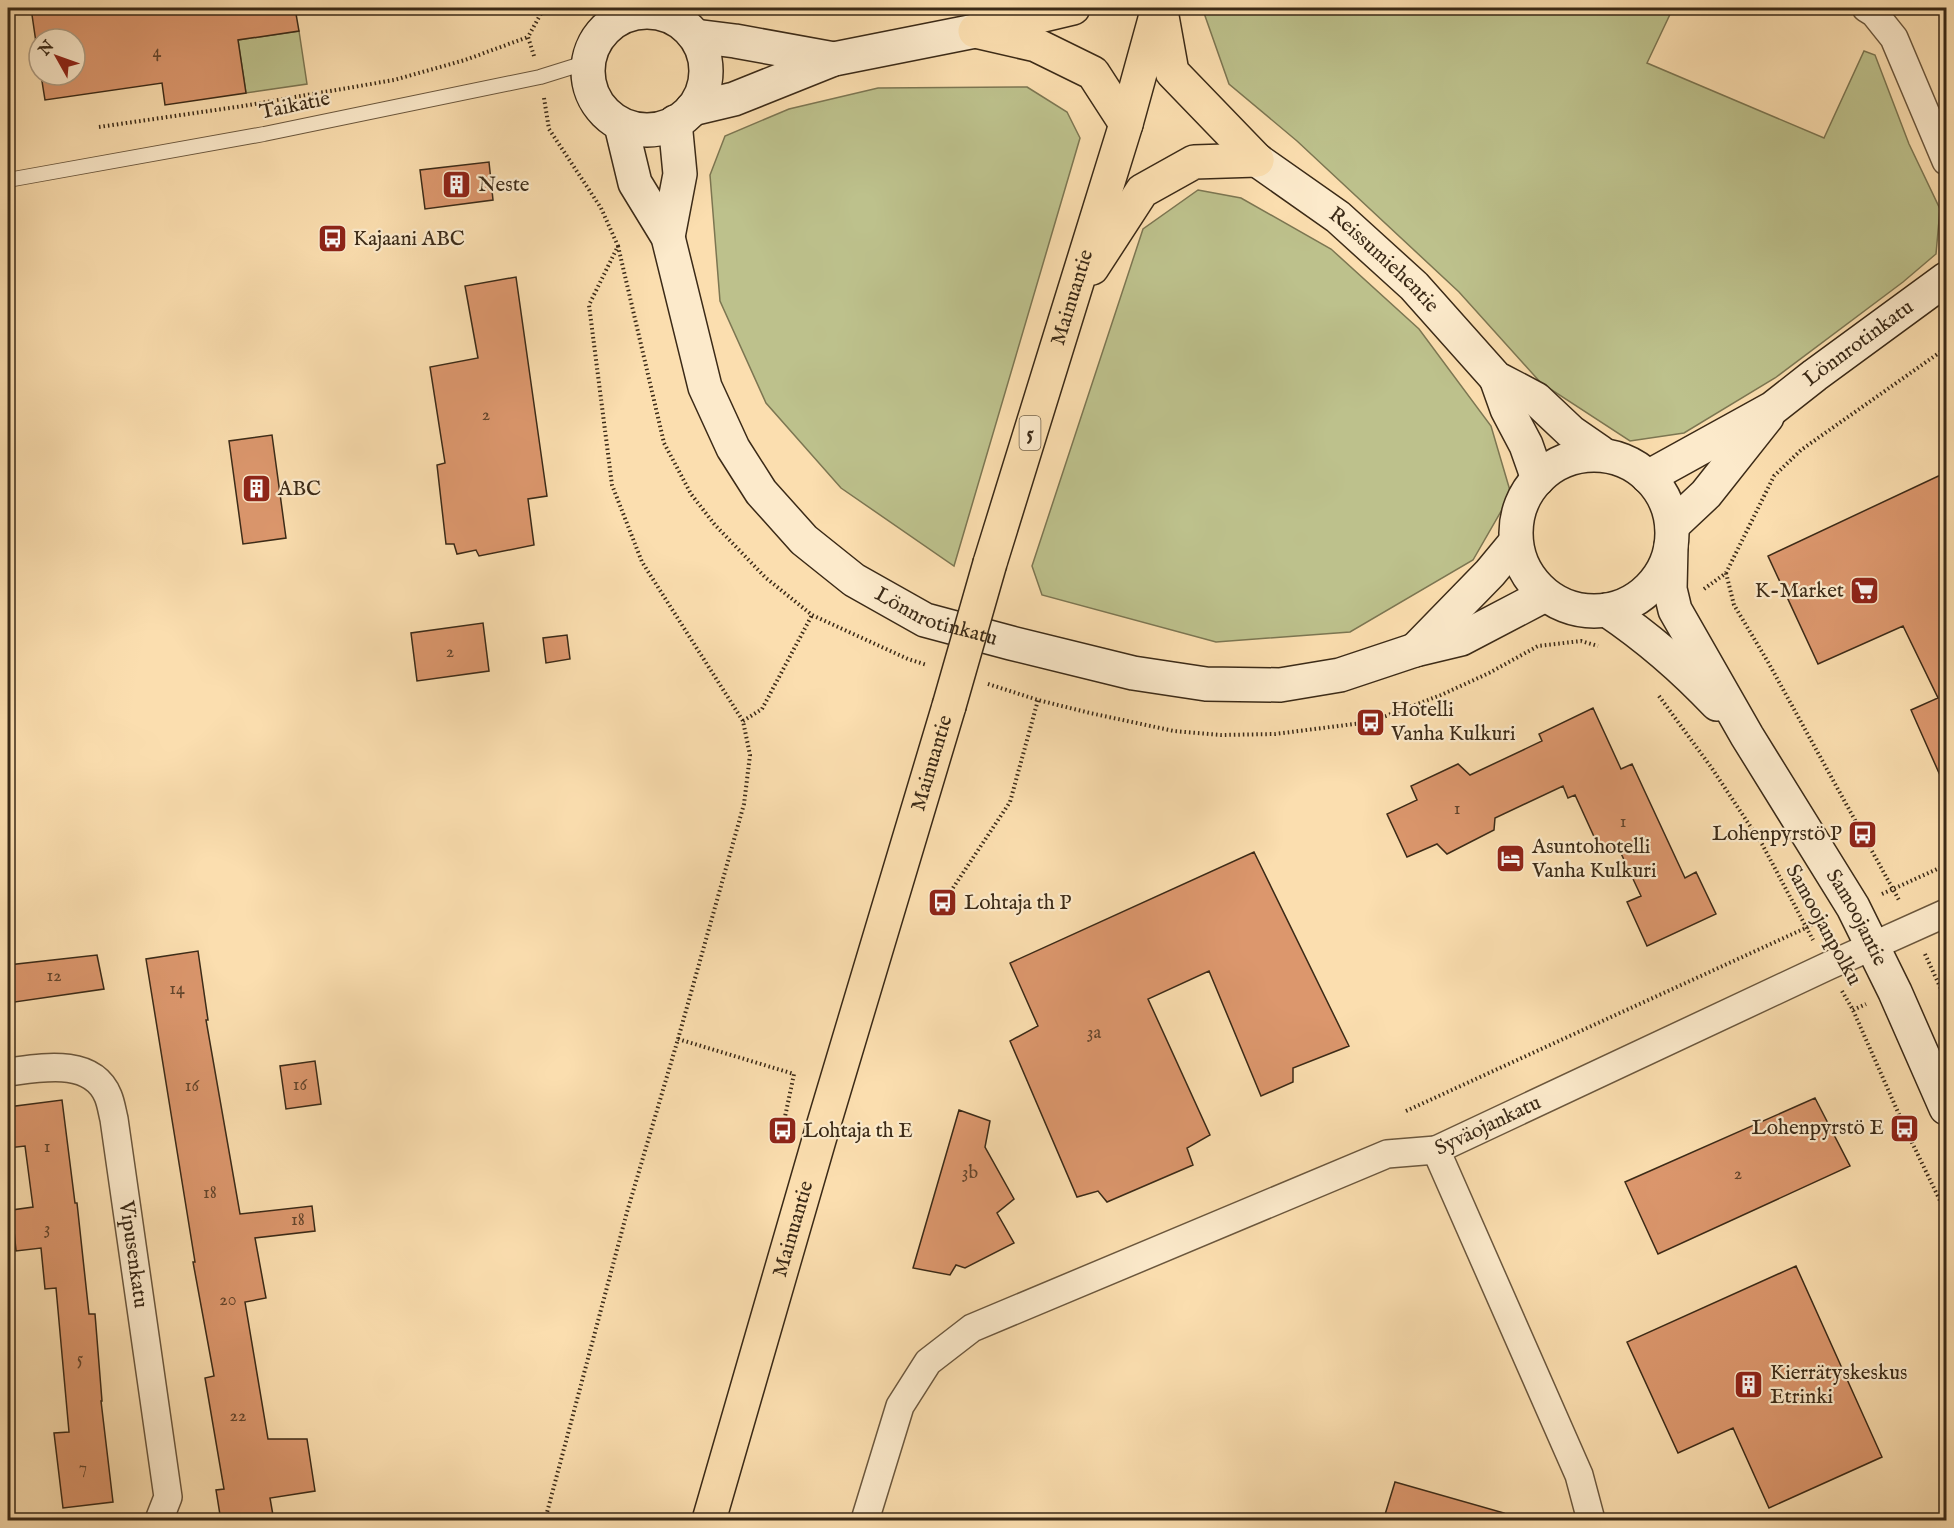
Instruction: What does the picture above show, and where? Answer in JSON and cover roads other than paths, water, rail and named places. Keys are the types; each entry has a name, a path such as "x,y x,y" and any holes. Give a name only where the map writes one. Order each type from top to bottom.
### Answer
{"highway":[{"path":"975,31 1073,8"},
{"path":"1160,8 1172,72 1257,160"},
{"name":"Mainuantie","path":"709,1521 990,563 1160,8"},
{"path":"975,31 1036,45 1093,73 1126,124"},
{"path":"1070,302 1142,191 1194,162 1257,160"}],"street":[{"path":"1866,8 1874,13 1894,38 1947,161"},
{"path":"684,116 702,92 706,78 706,63 695,36 682,23 667,15 647,11 627,11 603,31 593,46 588,62 589,81 595,99 603,111 621,125 644,129 660,128 684,116 734,99 834,59 975,31"},
{"path":"695,36 834,59"},
{"name":"Lönnrotinkatu","path":"668,237 680,174 684,116"},
{"name":"Lönnrotinkatu","path":"621,125 635,183 668,237 705,387 733,448 761,492 804,540 854,580 925,620 1133,673 1206,684 1280,685 1340,675 1415,650 1461,639 1545,595"},
{"name":"Reissumiehentie","path":"1257,160 1346,225 1414,286 1496,378 1536,399 1571,432 1600,452"},
{"name":"Lönnrotinkatu","path":"1648,477 1773,408 1947,279"},
{"name":"Reissumiehentie","path":"1496,378 1507,409 1526,445 1538,479"},
{"name":"Lönnrotinkatu","path":"1671,536 1707,494 1773,408"},
{"path":"1600,452 1620,458 1648,477 1662,494 1668,509 1671,536 1664,566 1651,585 1638,597 1607,610 1574,609 1545,595 1526,571 1514,544 1519,512 1526,494 1538,479 1553,466 1576,457 1600,452"},
{"name":"Samoojantie","path":"1671,536 1670,589 1675,610 1747,736 1853,907 1947,1108"},
{"name":"Lönnrotinkatu","path":"1415,650 1490,573 1514,544"},
{"name":"Samoojantie","path":"1607,610 1641,633 1694,680 1747,736"},
{"name":"Syväojankatu","path":"1591,1521 1579,1475 1436,1150 1828,966 1947,913"},
{"name":"Vipusenkatu","path":"8,1072 53,1066 83,1072 99,1082 108,1095 114,1119 168,1497 159,1521"},
{"path":"865,1521 900,1406 928,1362 972,1328 1387,1154 1436,1150"}],"lane":[{"name":"Taikatie","path":"8,180 264,134 540,76 588,62"}],"place":[{"name":"Neste","path":"457,185"},
{"name":"Kajaani ABC","path":"332,239"},
{"name":"ABC","path":"257,489"},
{"name":"K-Market","path":"1865,591"},
{"name":"Hotelli Vanha Kulkuri","path":"1370,722"},
{"name":"Lohenpyrstö P","path":"1863,834"},
{"name":"Asuntohotelli Vanha Kulkuri","path":"1511,859"},
{"name":"Lohtaja th P","path":"943,903"},
{"name":"Lohenpyrstö E","path":"1905,1128"},
{"name":"Lohtaja th E","path":"782,1131"},
{"name":"Kierrätyskeskus Etrinki","path":"1749,1385"}]}
